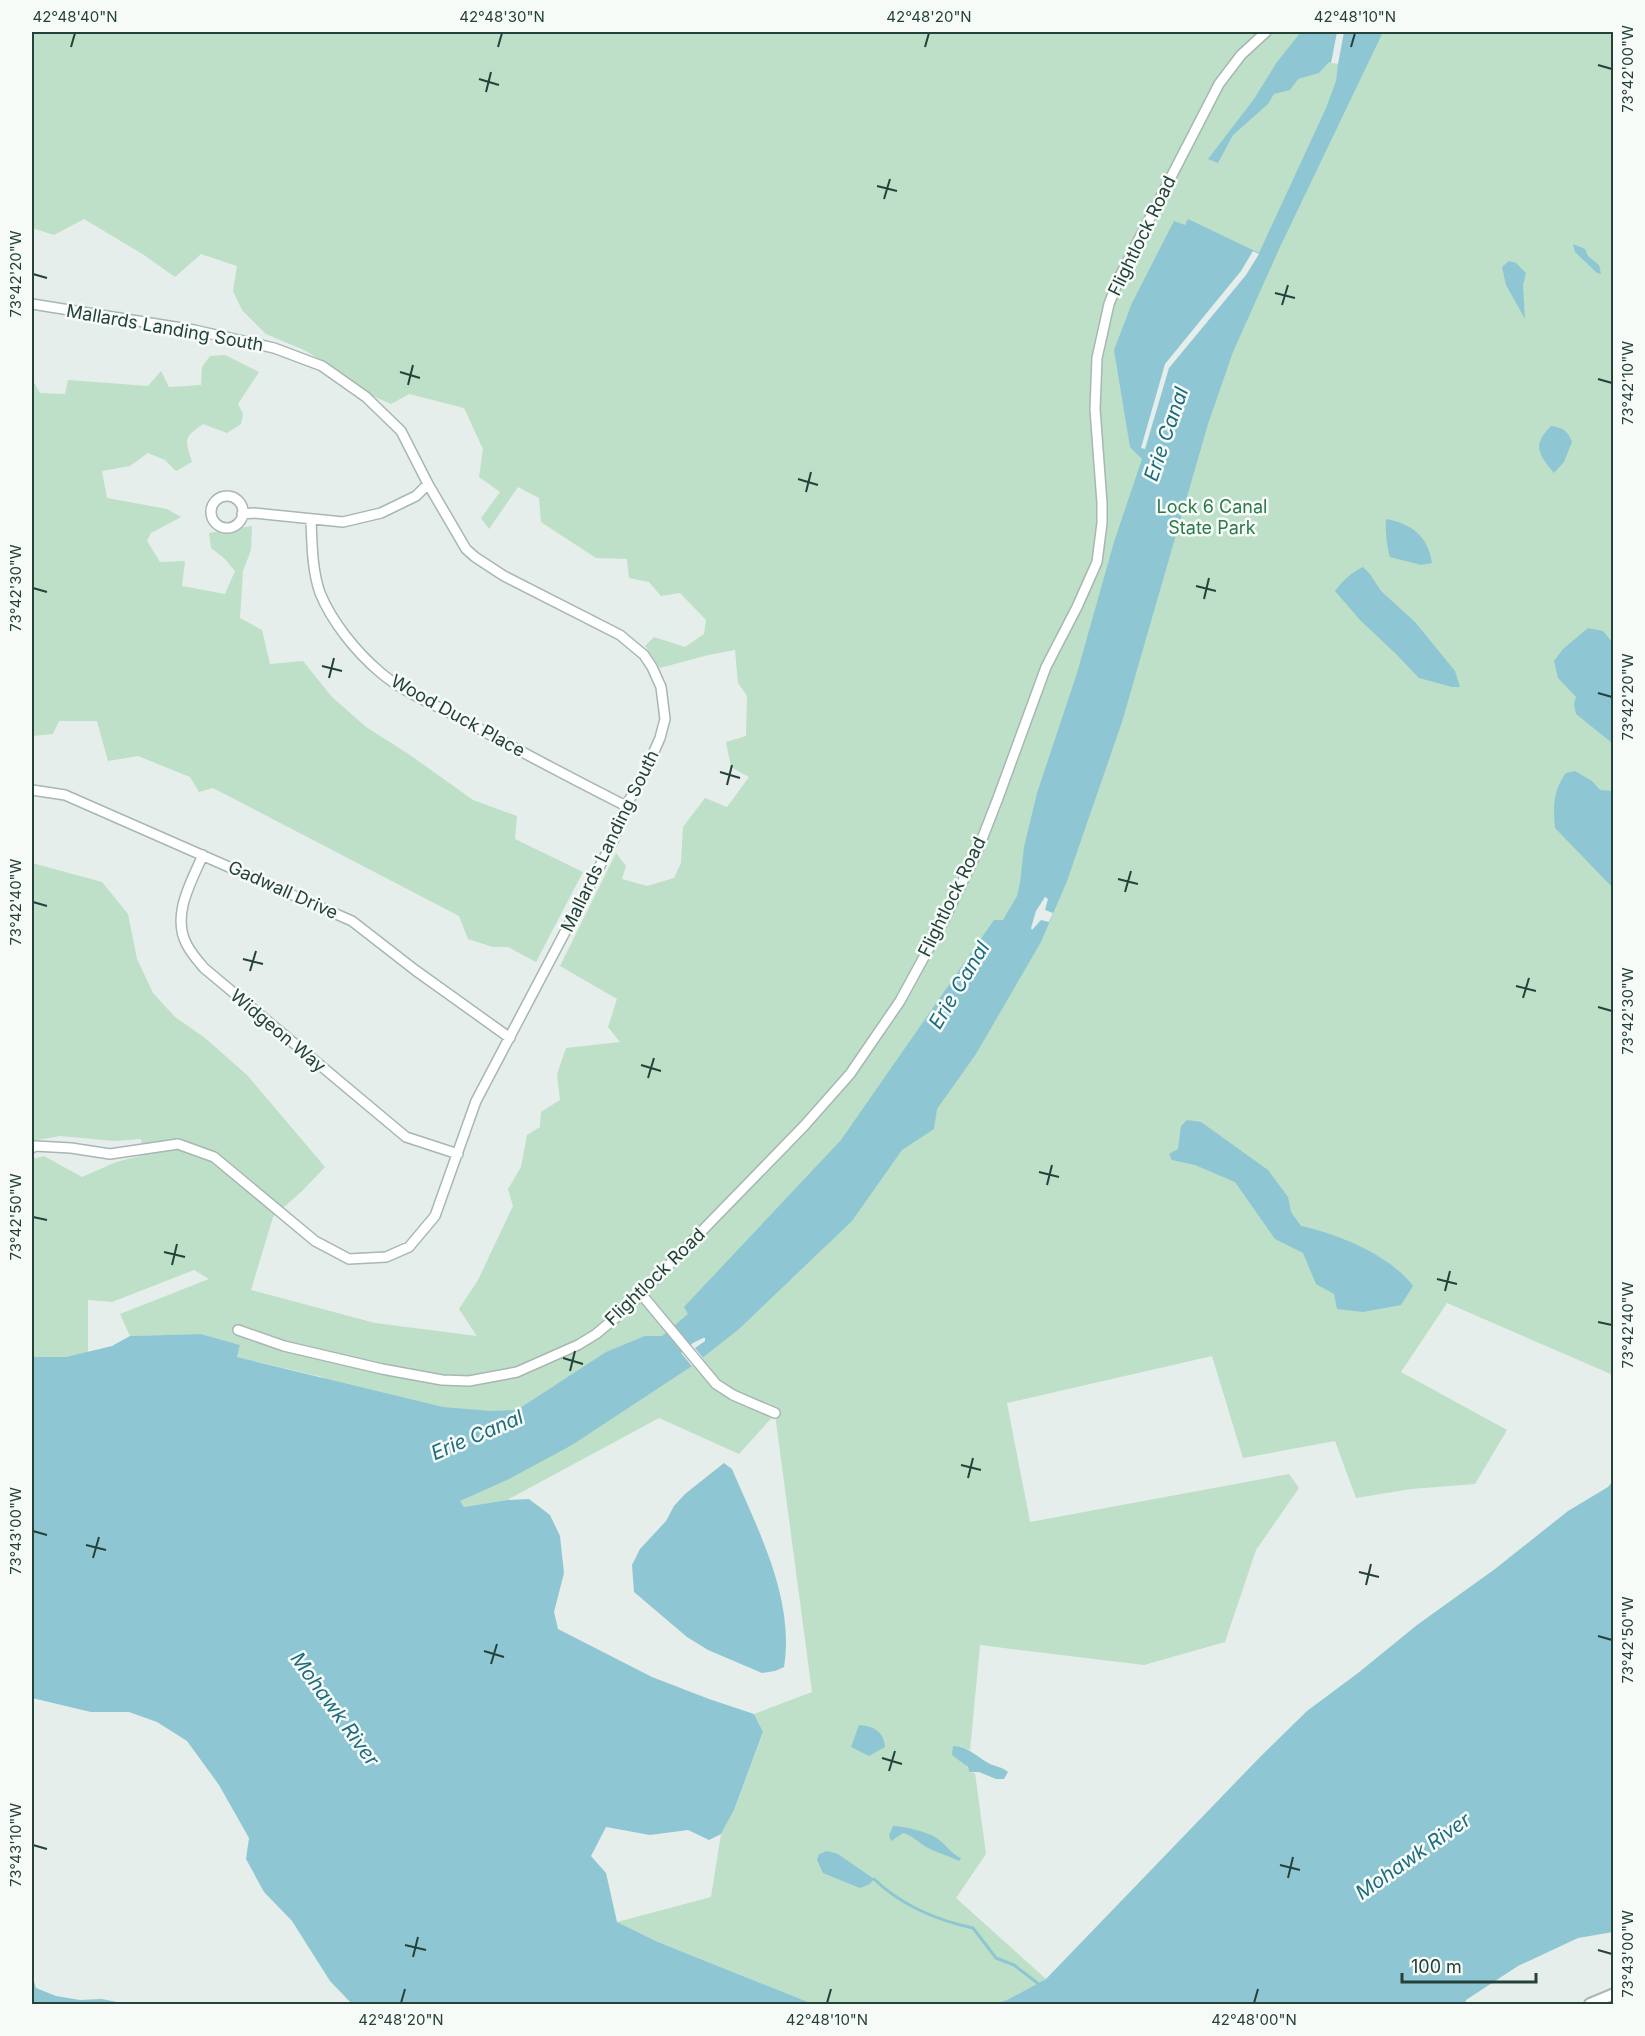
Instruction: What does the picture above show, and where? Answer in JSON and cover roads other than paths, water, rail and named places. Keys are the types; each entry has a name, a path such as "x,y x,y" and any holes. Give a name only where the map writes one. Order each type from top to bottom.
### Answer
{"street":[{"name":"Flightlock Road","path":"238,1330 284,1346 382,1369 442,1380 469,1381 517,1372 578,1345 596,1334 642,1295 804,1126 850,1074 900,1001 942,924 977,852 1046,667 1097,562 1102,503 1095,390 1100,336 1120,276 1219,84 1241,55 1266,32"},
{"name":"Mallards Landing South","path":"32,304 194,330 253,342 302,357 322,366 366,397 401,431 458,537 475,557 504,576 620,635 644,655 661,687 665,719 660,738 626,806 614,839 476,1101 435,1216 409,1247 386,1257 349,1258 315,1241 214,1157 178,1144 110,1154 71,1148 35,1146 32,1148"},
{"path":"243,514 254,513 343,522 381,513 416,496 428,483"},
{"name":"Wood Duck Place","path":"311,520 313,556 320,592 332,617 382,674 504,743 626,806"},
{"name":"Gadwall Drive","path":"32,790 65,795 352,921 415,970 510,1038"},
{"name":"Widgeon Way","path":"203,855 183,902 181,925 186,944 204,968 406,1137 458,1154"},
{"path":"642,1295 716,1384 733,1395 775,1413"},
{"path":"1590,2004 1614,1995"}],"water":[{"path":"1301,32 1383,32 1280,247 1233,352 1208,424 1122,722 1067,881 1041,942 976,1054 937,1109 934,1129 902,1150 852,1221 739,1329 692,1366 572,1445 509,1479 460,1501 464,1507 529,1499 550,1515 560,1536 564,1573 554,1612 558,1629 652,1677 754,1714 763,1732 734,1810 721,1834 709,1840 688,1830 650,1835 606,1827 591,1856 606,1873 617,1922 658,1942 813,2004 352,2004 330,1981 292,1921 264,1892 246,1859 249,1838 219,1785 187,1741 157,1722 129,1712 91,1712 32,1698 32,1357 66,1357 112,1346 130,1336 201,1334 240,1345 237,1357 443,1407 491,1411 517,1410 606,1352 645,1336 662,1336 688,1314 684,1307 841,1140 994,920 1003,920 1017,896 1024,847 1037,793 1077,673 1114,542 1142,459 1130,447 1114,350 1132,303 1174,221 1185,225 1188,219 1259,253 1326,108 1336,81 1338,64 1329,62 1319,73 1298,79 1290,90 1274,94 1268,104 1233,135 1218,163 1208,159"},
{"path":"1573,244 1585,249 1588,256 1599,265 1601,274 1597,273 1575,252"},
{"path":"1509,261 1516,263 1526,273 1523,285 1525,319 1506,285 1502,267"},
{"path":"1551,426 1564,430 1572,442 1564,462 1554,473 1539,449 1541,439"},
{"path":"1386,519 1404,524 1417,533 1427,545 1432,563 1421,565 1390,557 1386,538"},
{"path":"1363,567 1381,591 1415,622 1455,671 1460,687 1419,678 1360,620 1335,591 1348,577"},
{"path":"1588,628 1603,631 1613,643 1614,741 1612,743 1576,714 1574,704 1576,697 1558,678 1554,661 1563,649"},
{"path":"1575,771 1592,781 1600,790 1613,791 1613,888 1555,828 1556,792 1566,773"},
{"path":"1187,1120 1201,1122 1268,1170 1288,1197 1291,1212 1301,1226 1331,1234 1362,1247 1403,1275 1413,1286 1401,1305 1363,1312 1337,1309 1334,1294 1316,1284 1303,1253 1275,1239 1235,1182 1195,1165 1172,1160 1169,1154 1178,1149 1181,1126"},
{"path":"724,1463 732,1469 753,1516 772,1565 779,1591 786,1641 784,1667 775,1671 762,1673 708,1650 687,1637 634,1592 632,1565 640,1549 666,1521 674,1506 685,1494"},
{"name":"Mohawk River","path":"1613,1481 1613,1932 1578,1938 1518,1966 1466,2000 1465,2004 993,2004 1007,2000 1046,1979 1307,1711 1568,1511 1608,1487"},
{"path":"859,1725 877,1730 885,1747 869,1756 851,1747"},
{"path":"953,1746 968,1750 1008,1772 1004,1779 996,1779 979,1772 969,1772 968,1767 952,1755"},
{"path":"893,1826 931,1835 961,1858 959,1861 932,1850 903,1833 891,1841 889,1835"},
{"path":"827,1851 838,1854 874,1879 870,1884 860,1888 823,1873 817,1860 819,1854"},
{"path":"32,1975 36,1988 56,1996 80,2000 102,1999 127,2004 32,2004"}],"waterway":[{"path":"874,1879 896,1897 920,1911 973,1928 996,1958 1014,1965 1040,1985"}],"water label":[{"name":"Erie Canal","path":"1166,434"},
{"name":"Erie Canal","path":"959,985"},
{"name":"Erie Canal","path":"477,1435"}],"park label":[{"name":"Lock 6 Canal State Park","path":"1212,517"}]}
